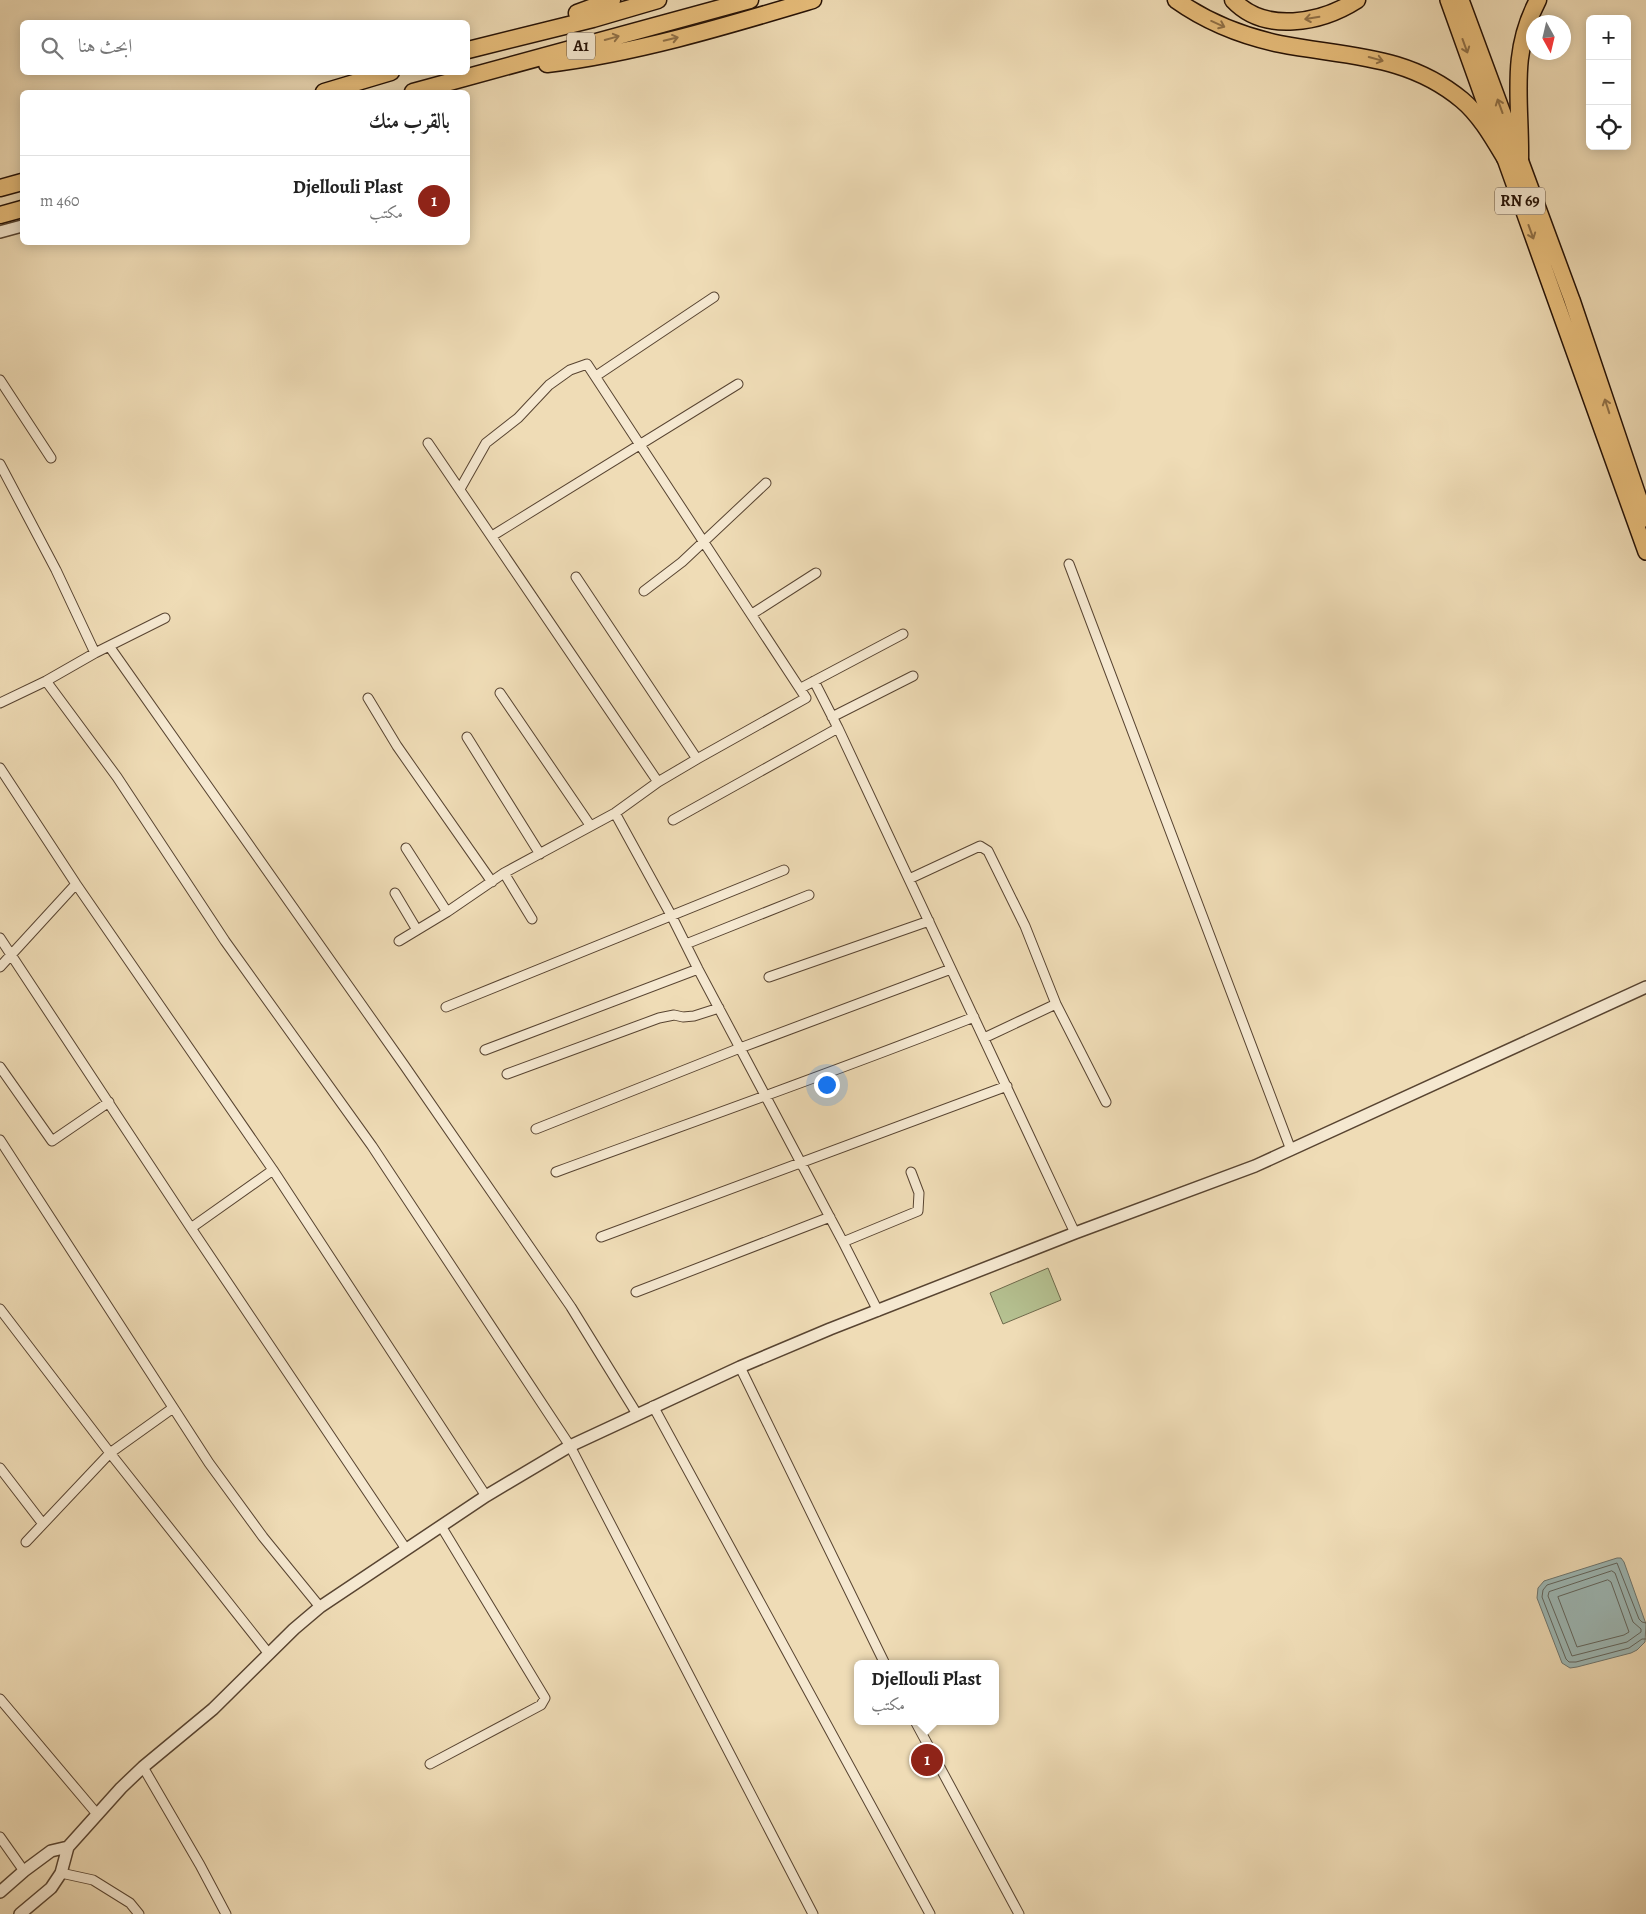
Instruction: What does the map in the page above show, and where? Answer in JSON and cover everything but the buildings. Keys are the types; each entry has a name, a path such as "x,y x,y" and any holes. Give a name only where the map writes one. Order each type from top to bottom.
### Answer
{"highway":[{"path":"472,48 551,23 612,0"},
{"name":"A1","path":"472,48 593,19 658,0"},
{"name":"A1","path":"420,90 750,0"},
{"path":"479,74 580,60 703,32 813,0"},
{"path":"1176,0 1196,14 1242,34 1279,44 1361,56 1410,69 1430,77 1464,101 1512,159"},
{"path":"1233,0 1241,9 1251,15 1270,21 1290,22 1326,16 1357,0"},
{"name":"RN 69","path":"1448,0 1512,159 1572,300 1646,519"},
{"name":"RN 69","path":"1461,0 1512,159 1646,552"},
{"path":"1512,159 1518,63 1531,13 1538,0"},
{"path":"331,90 381,75"},
{"path":"0,188 20,183"},
{"path":"0,215 20,209"}],"street":[{"path":"452,90 479,74"},
{"path":"0,232 20,227"},
{"path":"596,376 714,297"},
{"path":"460,489 486,443 518,418 549,385 570,370 587,364 806,698"},
{"path":"0,380 50,458"},
{"path":"492,536 738,384"},
{"path":"428,443 658,782"},
{"path":"0,464 56,570 95,653"},
{"path":"644,591 704,542 766,483"},
{"path":"1069,564 1291,1150"},
{"path":"752,614 816,573"},
{"path":"576,577 697,759"},
{"path":"0,703 46,681 95,653 165,618"},
{"path":"800,688 903,634"},
{"path":"109,646 404,1065 571,1307 637,1414"},
{"path":"832,717 913,676"},
{"path":"46,681 117,776 225,941 372,1146 570,1446 813,1914"},
{"path":"814,681 838,728 1075,1233"},
{"path":"400,942 504,873 614,813 658,782 697,759 820,692"},
{"path":"500,693 590,825"},
{"path":"368,698 397,746 492,882"},
{"path":"673,820 838,728"},
{"path":"466,737 540,854"},
{"path":"0,768 76,884 273,1170 486,1496"},
{"path":"614,813 671,915 698,970 766,1094 878,1311"},
{"path":"909,879 980,846 988,851 1025,926 1056,1004 1106,1102"},
{"path":"406,848 447,912"},
{"path":"446,1007 784,870"},
{"path":"504,873 532,919"},
{"path":"0,967 76,884"},
{"path":"395,893 417,930"},
{"path":"686,944 808,895"},
{"path":"768,977 929,921"},
{"path":"0,938 406,1549"},
{"path":"536,1128 951,968"},
{"path":"486,1050 698,970"},
{"path":"20,1914 51,1888 60,1874 68,1847 97,1814 143,1767 213,1709 294,1629 320,1607 406,1549 486,1496 570,1446 740,1367 1075,1233 1255,1166 1646,987"},
{"path":"984,1038 1056,1004"},
{"path":"507,1074 660,1018 674,1015 683,1017 719,1008"},
{"path":"556,1172 766,1094 809,1081 974,1017"},
{"path":"0,1067 52,1141 110,1102"},
{"path":"601,1237 1007,1086"},
{"path":"0,1140 209,1463 262,1538 320,1607"},
{"path":"191,1228 273,1170"},
{"path":"843,1242 918,1211 919,1193 911,1172"},
{"path":"636,1292 830,1217"},
{"path":"0,1309 268,1654"},
{"path":"740,1367 883,1660"},
{"path":"653,1406 930,1914"},
{"path":"26,1542 110,1453 173,1408"},
{"path":"0,1468 43,1524"},
{"path":"430,1764 542,1705 545,1698 441,1526"},
{"path":"0,1700 97,1814"},
{"path":"916,1725 1019,1914"},
{"path":"143,1767 226,1914"},
{"path":"0,1837 24,1871"},
{"path":"0,1892 51,1851 68,1847"},
{"path":"60,1874 93,1880 130,1903 139,1914"}],"green space":[{"path":"1048,1268 1061,1300 1003,1324 990,1293"}],"water":[{"path":"1621,1558 1624,1562 1646,1624 1645,1642 1631,1653 1570,1668 1562,1663 1537,1598 1538,1588 1544,1581"}],"place":[{"name":"Djellouli Plast","path":"927,1760"}]}
